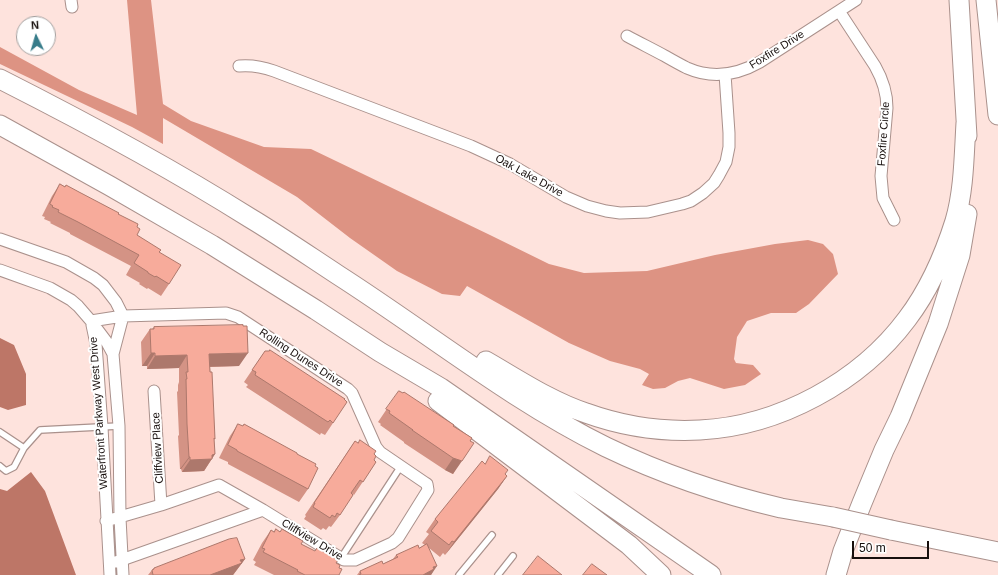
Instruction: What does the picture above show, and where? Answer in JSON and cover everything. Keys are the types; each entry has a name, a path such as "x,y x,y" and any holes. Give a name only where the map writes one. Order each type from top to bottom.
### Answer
{"highway":[{"path":"836,575 843,552 862,503 884,450 900,417 938,324 960,255 966,224 970,159 966,123 959,0"},
{"path":"986,0 998,115"},
{"path":"0,79 154,161 249,217 356,286 549,416 608,447 658,470 714,490 782,508 833,517 998,552"},
{"path":"356,286 537,392 586,413 616,422 657,429 681,430 718,428 757,420 807,401 847,378 877,352 907,319 928,286 940,261 955,220 962,191 966,123"},
{"path":"0,125 212,245 380,352 441,388 712,575"},
{"path":"380,352 434,398 629,545 661,575"}],"street":[{"name":"Foxfire Drive","path":"627,36 688,68 704,73 724,74 743,71 760,62 856,0"},
{"name":"Foxfire Circle","path":"839,11 876,66 885,89 887,108 881,176 883,198 894,220"},
{"name":"Oak Lake Drive","path":"239,66 260,67 274,71 467,144 510,164 578,203 592,208 620,213 648,212 682,204 691,201 714,183 726,162 729,148 724,74"},
{"path":"0,239 66,262 99,281 108,290 123,316 113,354"},
{"path":"0,270 59,292 75,304 91,321"},
{"name":"Rolling Dunes Drive","path":"91,321 123,316 226,313 238,317 348,389 352,393 376,448 383,455 402,466 424,482 428,490"},
{"name":"Waterfront Parkway West Drive","path":"91,321 106,341 113,354 119,426 120,518 123,575"},
{"name":"Waterfront Parkway West Drive","path":"91,321 96,344 110,575"},
{"name":"Cliffview Place","path":"154,391 161,505"},
{"name":"Cliffview Drive","path":"106,522 219,485 263,510 344,560 355,560 392,543 398,538 428,490"},
{"path":"109,563 122,560 263,510"}],"lane":[{"path":"0,466 6,471 14,466 24,448 40,430 119,426"},
{"path":"0,432 24,448"},
{"path":"341,558 402,466"},
{"path":"459,575 492,535"},
{"path":"498,575 513,556"}],"shaded area":[{"path":"127,0 151,0 163,104 191,121 264,147 311,149 549,264 584,273 647,271 715,255 775,244 808,240 823,244 833,254 838,274 809,304 796,313 771,313 747,321 737,337 734,359 736,363 753,365 761,374 745,385 724,389 690,378 678,381 665,388 653,389 642,385 649,374 640,369 610,361 569,343 467,286 460,296 442,294 397,271 350,238 297,197 163,118 163,144 132,127 0,64 0,47 79,90 137,115"},
{"path":"0,338 14,345 26,374 26,405 8,410 0,407"},
{"path":"31,472 45,491 76,575 0,575 0,489 7,491"}],"building":[{"path":"60,184 65,187 66,185 138,224 137,227 140,229 137,235 161,250 159,252 181,265 169,284 148,273 134,263 139,255 58,212 59,210 52,207 53,206 50,204"},
{"path":"247,326 248,353 209,354 210,372 212,372 215,454 212,455 212,459 190,460 187,424 187,355 155,356 155,353 151,353 150,329 154,329 154,327"},
{"path":"270,350 345,399 347,402 333,423 330,420 328,422 255,375 256,372 252,370 265,351"},
{"path":"399,391 404,392 472,438 470,441 474,443 462,461 453,458 389,413 390,411 386,409"},
{"path":"238,424 243,426 244,424 316,464 315,466 318,468 308,489 228,445"},
{"path":"360,440 376,451 374,454 376,456 374,460 376,462 363,482 360,480 351,493 353,495 340,515 337,513 335,517 332,515 330,518 313,507 314,503 355,441 358,443"},
{"path":"490,456 508,470 505,474 507,476 454,542 452,541 449,545 431,531 438,522 435,519 482,461 485,464"},
{"path":"276,529 280,532 282,529 303,541 301,544 315,551 317,548 338,560 336,563 340,565 339,568 342,569 339,575 305,575 263,552 265,549 262,548 271,530 274,532"},
{"path":"237,538 245,559 240,560 242,563 210,575 153,575 152,570 154,568 229,539"},
{"path":"427,544 437,566 433,567 434,569 423,575 359,575 361,574 360,571 382,561 383,564 398,557 396,555 418,545 419,548"},
{"path":"538,556 562,575 523,575"},
{"path":"592,564 607,575 583,575"}]}
